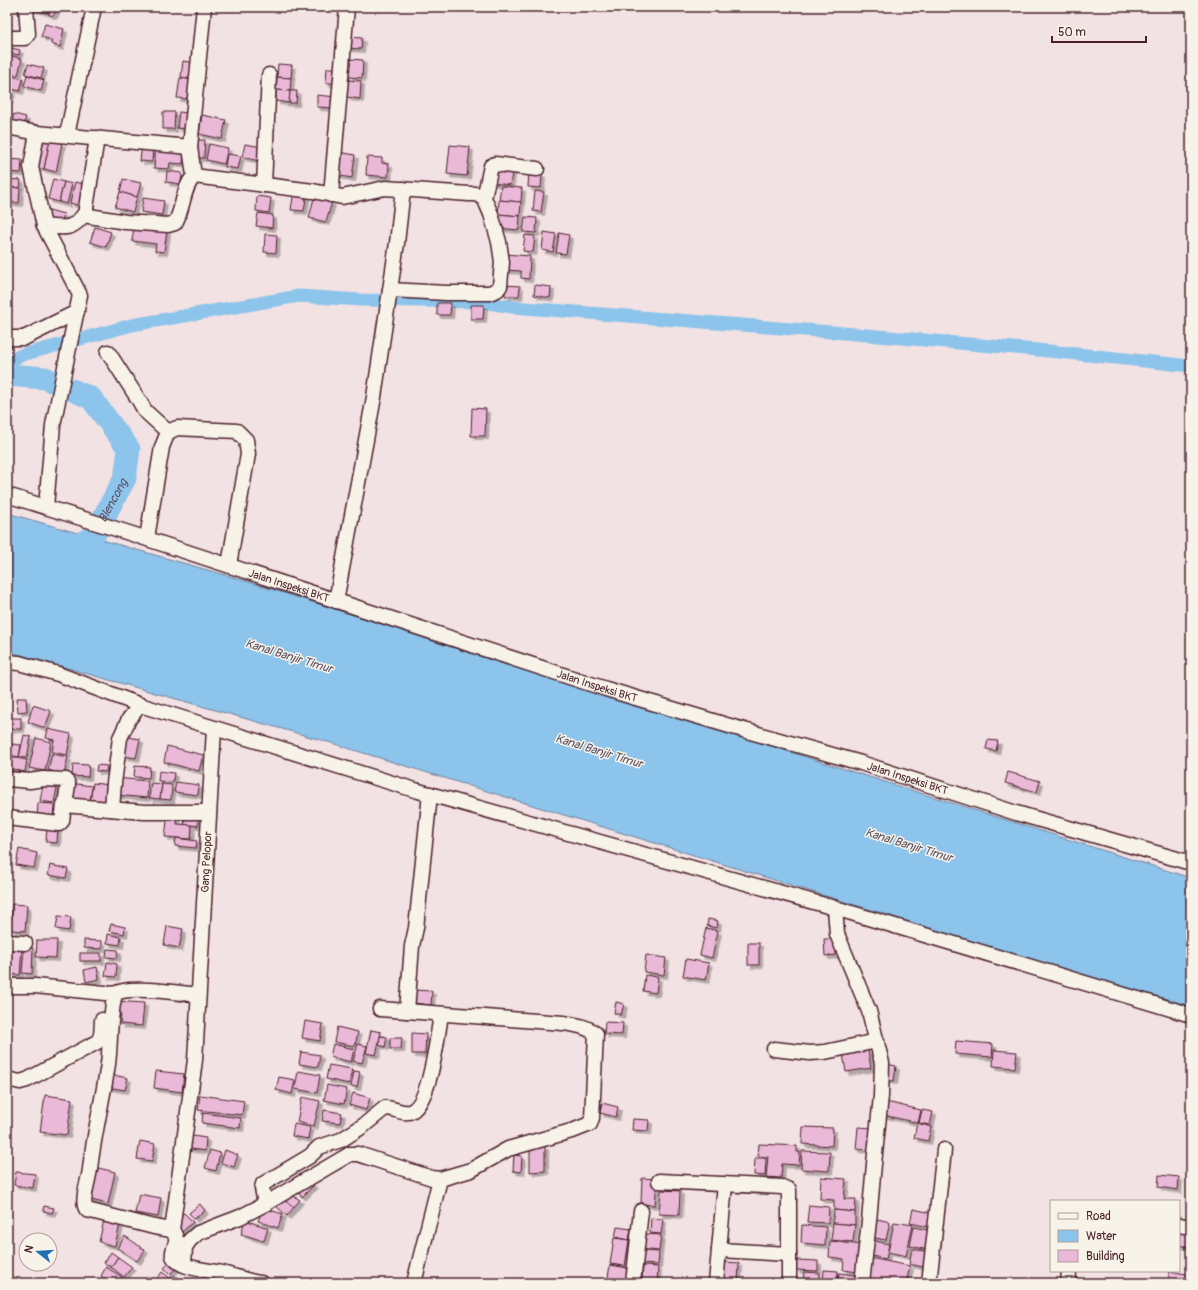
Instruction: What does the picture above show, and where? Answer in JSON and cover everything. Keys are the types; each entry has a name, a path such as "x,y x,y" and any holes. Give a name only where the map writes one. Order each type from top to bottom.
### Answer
{"street":[{"path":"7,38 24,38 28,34 26,7"},
{"path":"66,135 94,7"},
{"path":"194,176 190,147 202,7"},
{"path":"331,195 347,7"},
{"path":"264,185 269,75"},
{"path":"7,127 37,133 190,147"},
{"path":"37,133 31,167 44,226 80,295 53,425 52,509"},
{"path":"44,226 64,228 74,225 86,212 98,138"},
{"path":"390,292 446,293 489,292 497,290 500,286 501,269 499,242 491,214 484,198 491,166 495,164 537,169"},
{"path":"194,176 313,191 342,197 385,188 476,194 484,198"},
{"path":"86,212 89,216 119,220 168,225 175,223 179,216 188,182 194,176"},
{"path":"336,601 374,397 397,243 403,189"},
{"path":"7,338 24,338 76,312"},
{"path":"108,352 145,411 168,432"},
{"path":"146,538 162,447 168,432 177,428 237,431 246,440 248,454 229,565"},
{"name":"Jalan Inspeksi BKT","path":"7,495 130,532 606,689 860,763 1016,813 1191,863"},
{"path":"7,662 19,663 58,674 140,705 214,729 430,794 835,908 1191,1015"},
{"path":"112,809 120,738 129,719 140,705"},
{"name":"Gang Pelopor","path":"184,1264 177,1261 173,1257 176,1239 172,1230 194,1068 214,729"},
{"path":"7,779 30,781 66,780 68,784 62,821 59,824 7,818"},
{"path":"407,1011 412,946 416,928 430,794"},
{"path":"65,805 144,812 209,812"},
{"path":"835,908 837,934 869,1011 882,1063 881,1096 862,1283"},
{"path":"7,942 25,944"},
{"path":"7,986 36,986 114,997"},
{"path":"7,1079 20,1082 27,1080 100,1040 103,1009 106,1004 121,990 198,995"},
{"path":"114,997 104,1094 92,1146 84,1206 87,1210 101,1214 172,1230"},
{"path":"261,1283 255,1283 184,1264 185,1247 198,1232 240,1217 350,1154 358,1154 432,1178 440,1179 471,1170 508,1149 575,1130 590,1124 592,1118 596,1034 584,1027 563,1023 380,1009"},
{"path":"265,1204 262,1188 263,1184 310,1156 319,1147 341,1140 368,1122 385,1108 389,1107 403,1112 410,1112 416,1108 421,1101 427,1086 435,1055 441,1014"},
{"path":"774,1049 810,1053 825,1052 877,1041"},
{"path":"929,1283 944,1150"},
{"path":"414,1283 440,1179"},
{"path":"659,1181 725,1184 782,1188 789,1190 789,1283"},
{"path":"716,1283 725,1184"},
{"path":"633,1283 641,1211"},
{"path":"1180,1225 1191,1227"},
{"path":"719,1250 789,1254"},
{"path":"1068,1283 1069,1272"}],"water":[{"name":"Kanal Banjir Timur","path":"7,513 236,578 1191,878 1191,1009 328,742 7,651"}],"building":[{"path":"48,7 47,13 31,8"},
{"path":"51,7 57,9 53,16 48,14"},
{"path":"45,24 64,29 60,47 51,44 52,40 41,37"},
{"path":"348,37 362,38 361,49 347,48"},
{"path":"7,47 20,50 19,55 7,53"},
{"path":"9,55 22,59 18,75 7,73 7,61"},
{"path":"350,59 363,60 362,78 349,77"},
{"path":"183,61 195,63 193,79 181,77"},
{"path":"28,64 44,68 41,78 25,74"},
{"path":"278,64 292,65 291,78 277,77"},
{"path":"327,68 340,68 339,83 326,83"},
{"path":"7,75 23,79 20,91 7,88"},
{"path":"27,75 44,80 41,91 24,86"},
{"path":"277,77 291,78 290,91 276,90"},
{"path":"180,78 192,80 189,99 177,98"},
{"path":"348,80 361,81 360,99 347,97"},
{"path":"7,90 12,91 9,101 7,101"},
{"path":"276,90 290,91 289,103 276,101"},
{"path":"290,91 297,91 296,103 289,103"},
{"path":"317,95 336,97 335,108 317,107"},
{"path":"163,112 175,112 174,129 163,129"},
{"path":"179,112 188,113 185,129 177,128"},
{"path":"14,114 26,117 23,127 11,124"},
{"path":"202,115 226,120 222,139 199,134"},
{"path":"38,138 50,140 44,169 32,167"},
{"path":"50,140 62,143 56,172 44,169"},
{"path":"194,140 205,140 204,158 193,158"},
{"path":"142,144 153,146 152,162 140,161"},
{"path":"209,144 228,148 224,164 206,160"},
{"path":"245,144 262,147 259,161 242,157"},
{"path":"450,145 470,147 467,176 447,174"},
{"path":"156,146 184,148 183,164 170,163 169,169 154,168"},
{"path":"339,152 355,155 352,178 335,175"},
{"path":"227,154 241,156 238,169 225,167"},
{"path":"367,157 382,158 382,163 389,164 388,177 366,175"},
{"path":"7,159 22,160 21,173 7,172"},
{"path":"495,166 513,168 510,185 492,183"},
{"path":"167,171 182,173 181,184 166,182"},
{"path":"529,172 542,174 541,188 528,187"},
{"path":"7,179 21,180 20,188 7,187"},
{"path":"53,179 64,182 59,202 48,199"},
{"path":"123,179 141,183 137,197 120,192"},
{"path":"64,182 72,184 67,204 59,202"},
{"path":"75,182 86,185 81,206 70,203"},
{"path":"501,186 522,188 521,202 499,200"},
{"path":"7,187 20,188 19,203 7,202"},
{"path":"294,190 307,192 304,211 291,210"},
{"path":"535,191 544,192 541,212 533,211"},
{"path":"120,192 137,197 133,212 115,207"},
{"path":"257,196 271,198 269,213 256,211"},
{"path":"143,198 164,201 162,215 141,212"},
{"path":"314,198 332,202 326,222 309,218"},
{"path":"499,200 521,202 520,216 498,214"},
{"path":"49,210 64,214 60,226 46,222"},
{"path":"258,213 273,215 272,228 256,226"},
{"path":"498,214 520,216 519,230 497,228"},
{"path":"525,217 537,218 536,233 523,232"},
{"path":"95,227 111,232 106,247 90,242"},
{"path":"134,227 167,231 164,252 155,251 156,244 132,241"},
{"path":"544,232 556,234 553,252 542,250"},
{"path":"559,233 569,235 566,254 556,253"},
{"path":"265,234 277,235 276,253 264,252"},
{"path":"525,235 535,236 533,252 523,251"},
{"path":"505,254 530,256 529,279 521,278 521,271 504,270"},
{"path":"505,285 520,286 519,296 505,296"},
{"path":"535,285 551,287 550,298 534,295"},
{"path":"437,303 451,303 450,315 437,315"},
{"path":"471,305 484,305 483,319 471,319"},
{"path":"472,408 486,409 485,436 471,436"},
{"path":"17,698 26,698 27,711 18,712"},
{"path":"33,705 51,711 45,728 28,722"},
{"path":"7,718 21,718 21,729 7,729"},
{"path":"48,729 71,734 67,755 52,752 54,740 46,738"},
{"path":"24,735 31,737 27,758 19,757"},
{"path":"128,737 140,739 136,758 124,756"},
{"path":"36,738 51,742 45,771 29,768"},
{"path":"988,740 998,741 996,751 986,749"},
{"path":"12,744 21,745 19,757 10,755"},
{"path":"167,746 203,755 199,771 164,762"},
{"path":"52,754 68,757 64,774 48,770"},
{"path":"10,757 27,760 25,772 8,768"},
{"path":"73,764 89,765 88,777 72,776"},
{"path":"97,765 107,766 106,772 96,771"},
{"path":"135,766 150,767 149,778 134,777"},
{"path":"159,771 174,773 173,782 158,781"},
{"path":"1008,772 1040,781 1037,792 1005,783"},
{"path":"116,778 148,781 147,798 115,795"},
{"path":"176,782 199,785 198,795 174,792"},
{"path":"58,783 54,803 40,801 43,785"},
{"path":"69,783 92,786 90,802 67,799"},
{"path":"93,783 110,785 108,804 90,802"},
{"path":"151,783 162,784 160,799 149,798"},
{"path":"162,784 172,785 171,800 160,799"},
{"path":"38,803 54,804 53,820 37,819"},
{"path":"168,813 178,814 177,824 192,825 191,839 165,837"},
{"path":"186,814 199,815 198,826 184,824"},
{"path":"47,824 58,825 57,843 46,842"},
{"path":"176,838 197,841 196,848 175,846"},
{"path":"19,849 37,853 34,868 16,865"},
{"path":"50,865 68,869 66,878 48,875"},
{"path":"12,904 27,905 25,931 11,930"},
{"path":"58,916 71,917 69,931 56,929"},
{"path":"708,919 718,921 717,928 707,926"},
{"path":"111,924 125,927 124,934 109,931"},
{"path":"167,926 183,929 179,948 164,945"},
{"path":"706,928 718,931 712,958 700,955"},
{"path":"108,934 121,937 120,945 107,943"},
{"path":"824,939 835,939 836,955 825,956"},
{"path":"37,940 57,940 56,958 36,957"},
{"path":"84,940 102,941 102,949 84,948"},
{"path":"748,943 759,943 759,965 748,965"},
{"path":"7,946 22,948 20,975 7,974"},
{"path":"24,948 33,948 32,974 22,973"},
{"path":"107,949 118,950 117,958 106,957"},
{"path":"80,953 101,953 101,961 80,961"},
{"path":"646,955 666,958 664,975 644,972"},
{"path":"686,959 709,963 706,980 683,976"},
{"path":"107,962 117,964 116,977 105,976"},
{"path":"97,967 99,979 86,982 84,970"},
{"path":"645,975 658,977 656,993 643,991"},
{"path":"414,990 432,991 431,1005 413,1003"},
{"path":"115,1001 144,1003 142,1026 120,1024 121,1015 114,1014"},
{"path":"616,1002 624,1004 621,1015 614,1013"},
{"path":"305,1021 323,1024 320,1041 302,1038"},
{"path":"605,1022 623,1023 622,1035 604,1034"},
{"path":"337,1027 358,1032 355,1046 334,1042"},
{"path":"371,1030 381,1032 376,1055 366,1053"},
{"path":"412,1033 426,1034 425,1054 412,1054"},
{"path":"380,1036 387,1037 385,1047 379,1045"},
{"path":"390,1038 402,1038 401,1049 390,1049"},
{"path":"956,1041 993,1044 992,1057 955,1054"},
{"path":"333,1044 354,1049 351,1062 330,1057"},
{"path":"358,1044 367,1046 362,1063 353,1061"},
{"path":"868,1050 871,1068 846,1072 843,1054"},
{"path":"994,1050 1017,1052 1015,1068 993,1066"},
{"path":"301,1052 320,1055 318,1067 299,1064"},
{"path":"887,1064 896,1066 894,1081 884,1080"},
{"path":"329,1065 352,1069 349,1084 326,1079"},
{"path":"156,1071 184,1074 182,1092 154,1088"},
{"path":"298,1071 320,1075 317,1093 295,1089"},
{"path":"354,1071 360,1072 357,1087 351,1086"},
{"path":"108,1074 128,1078 125,1090 106,1087"},
{"path":"279,1077 295,1080 292,1094 276,1090"},
{"path":"327,1085 347,1089 344,1104 324,1100"},
{"path":"353,1093 370,1098 366,1110 349,1105"},
{"path":"45,1095 72,1099 67,1135 40,1132"},
{"path":"200,1095 244,1101 242,1115 198,1110"},
{"path":"302,1097 320,1101 314,1126 297,1122"},
{"path":"886,1102 921,1110 918,1123 883,1115"},
{"path":"602,1103 618,1107 616,1117 600,1113"},
{"path":"324,1110 342,1113 340,1123 322,1121"},
{"path":"922,1110 933,1112 930,1125 919,1123"},
{"path":"203,1113 241,1118 240,1128 202,1123"},
{"path":"633,1119 649,1120 648,1131 632,1130"},
{"path":"917,1123 931,1127 928,1141 914,1138"},
{"path":"294,1124 310,1127 308,1139 292,1136"},
{"path":"803,1127 833,1128 832,1146 802,1144"},
{"path":"858,1127 872,1128 871,1150 856,1149"},
{"path":"186,1135 206,1138 205,1151 185,1148"},
{"path":"140,1141 155,1144 152,1161 137,1159"},
{"path":"759,1144 797,1146 797,1152 800,1152 799,1165 782,1164 781,1178 766,1177 768,1157 758,1156"},
{"path":"545,1146 545,1171 530,1172 530,1147"},
{"path":"210,1150 220,1153 216,1171 205,1168"},
{"path":"225,1150 238,1155 234,1167 221,1163"},
{"path":"802,1151 830,1152 829,1171 801,1169"},
{"path":"514,1155 522,1156 521,1172 513,1171"},
{"path":"755,1158 766,1158 765,1176 754,1175"},
{"path":"94,1167 115,1172 108,1204 87,1199"},
{"path":"16,1172 35,1174 33,1188 14,1185"},
{"path":"1159,1175 1179,1177 1178,1190 1158,1187"},
{"path":"821,1177 846,1179 844,1199 856,1199 855,1212 834,1210 834,1200 820,1199"},
{"path":"642,1178 657,1179 655,1205 641,1204"},
{"path":"308,1180 314,1185 302,1197 297,1191"},
{"path":"661,1190 680,1191 679,1215 659,1214"},
{"path":"139,1194 161,1198 158,1217 135,1213"},
{"path":"290,1194 300,1200 294,1207 284,1200"},
{"path":"284,1200 294,1207 287,1216 276,1206"},
{"path":"200,1204 205,1211 194,1219 189,1213"},
{"path":"809,1205 829,1207 828,1223 807,1222"},
{"path":"44,1206 54,1208 52,1213 43,1211"},
{"path":"263,1208 283,1214 278,1228 258,1221"},
{"path":"913,1209 932,1213 929,1227 910,1223"},
{"path":"834,1210 855,1212 855,1225 833,1223"},
{"path":"184,1213 193,1222 182,1232 174,1222"},
{"path":"651,1218 663,1219 661,1234 650,1233"},
{"path":"873,1218 890,1222 886,1240 869,1237"},
{"path":"104,1220 120,1224 115,1246 99,1242"},
{"path":"245,1220 268,1228 264,1241 241,1234"},
{"path":"894,1222 913,1225 906,1256 888,1252"},
{"path":"833,1223 855,1225 853,1242 831,1240"},
{"path":"802,1225 826,1227 825,1245 801,1243"},
{"path":"617,1227 631,1229 629,1240 615,1237"},
{"path":"914,1227 932,1231 928,1250 910,1246"},
{"path":"1180,1231 1191,1234 1189,1247 1180,1245"},
{"path":"644,1234 661,1235 659,1251 642,1249"},
{"path":"125,1236 145,1250 137,1261 117,1248"},
{"path":"614,1238 629,1240 625,1266 610,1264"},
{"path":"870,1240 889,1244 886,1259 867,1255"},
{"path":"830,1241 862,1245 858,1272 843,1270 844,1259 829,1257"},
{"path":"912,1249 930,1252 927,1268 909,1264"},
{"path":"642,1251 659,1252 658,1265 641,1264"},
{"path":"111,1252 118,1257 111,1267 104,1263"},
{"path":"118,1257 132,1267 124,1277 111,1267"},
{"path":"870,1258 910,1266 906,1283 865,1283"},
{"path":"797,1260 818,1261 818,1271 796,1270"},
{"path":"171,1261 177,1267 170,1274 164,1268"},
{"path":"725,1262 739,1263 738,1283 724,1283"},
{"path":"610,1265 628,1268 626,1283 607,1283"},
{"path":"643,1266 658,1267 657,1282 642,1281"},
{"path":"106,1267 122,1277 118,1283 112,1283 101,1276"},
{"path":"824,1270 838,1271 837,1283 823,1283"},
{"path":"162,1272 170,1278 166,1283 154,1283"},
{"path":"208,1272 218,1276 215,1283 203,1283"},
{"path":"804,1272 819,1273 818,1283 803,1283"},
{"path":"1170,1272 1191,1275 1191,1283 1167,1283"},
{"path":"839,1273 855,1275 854,1283 838,1283"},
{"path":"173,1275 186,1283 168,1283"}],"waterway":[{"path":"7,362 22,355 132,325 299,296 361,300 483,302 512,307 844,333 1049,351 1191,366"},
{"name":"Blencong","path":"7,375 45,378 51,381"},
{"name":"Blencong","path":"7,583 93,537 125,478 129,449 91,398 72,390"}]}
